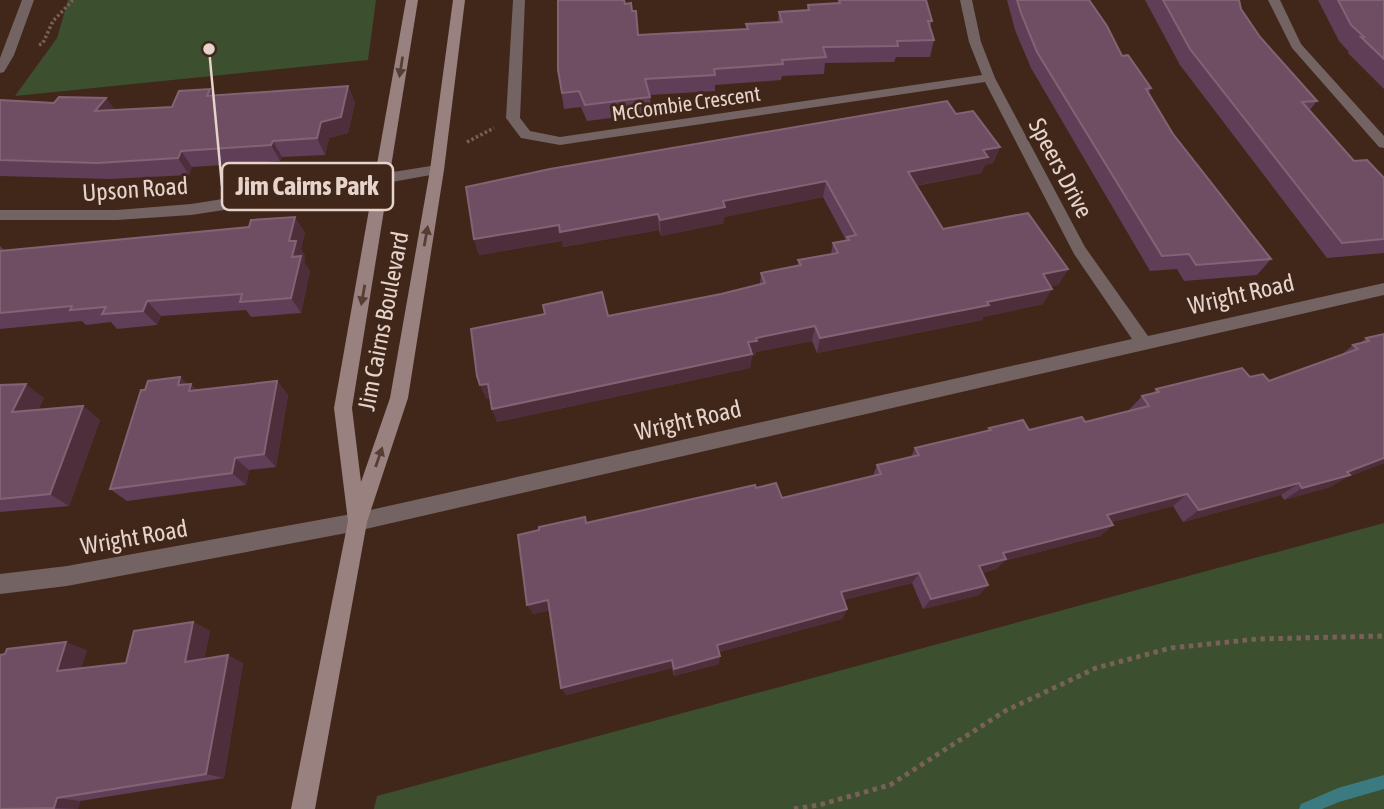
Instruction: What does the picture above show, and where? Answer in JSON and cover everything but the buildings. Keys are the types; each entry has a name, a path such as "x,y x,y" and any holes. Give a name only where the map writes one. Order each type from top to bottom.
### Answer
{"street":[{"path":"0,69 8,55 28,0"},
{"name":"Jim Cairns Boulevard","path":"357,522 343,408 412,0"},
{"name":"Jim Cairns Boulevard","path":"303,809 357,522 399,398 438,163 459,0"},
{"path":"513,118 519,0"},
{"name":"Speers Drive","path":"965,0 975,42 989,78 1079,250 1144,344"},
{"path":"1274,0 1287,31 1311,64 1384,144"},
{"name":"McCombie Crescent","path":"513,118 526,135 560,141 989,78"},
{"name":"Upson Road","path":"0,215 110,216 262,200 383,179 438,163"},
{"name":"Wright Road","path":"0,584 66,576 357,522 1384,289"}],"path":[{"path":"438,163 513,118"},
{"path":"794,809 819,805 890,785 1005,710 1097,668 1171,648 1257,639 1384,636"}],"green space":[{"path":"68,0 376,0 368,60 15,96 57,38"},
{"path":"1384,523 1384,809 374,809 377,796"}],"waterway":[{"path":"1306,809 1338,795 1384,782"}],"place":[{"name":"Jim Cairns Park","path":"209,49"}]}
